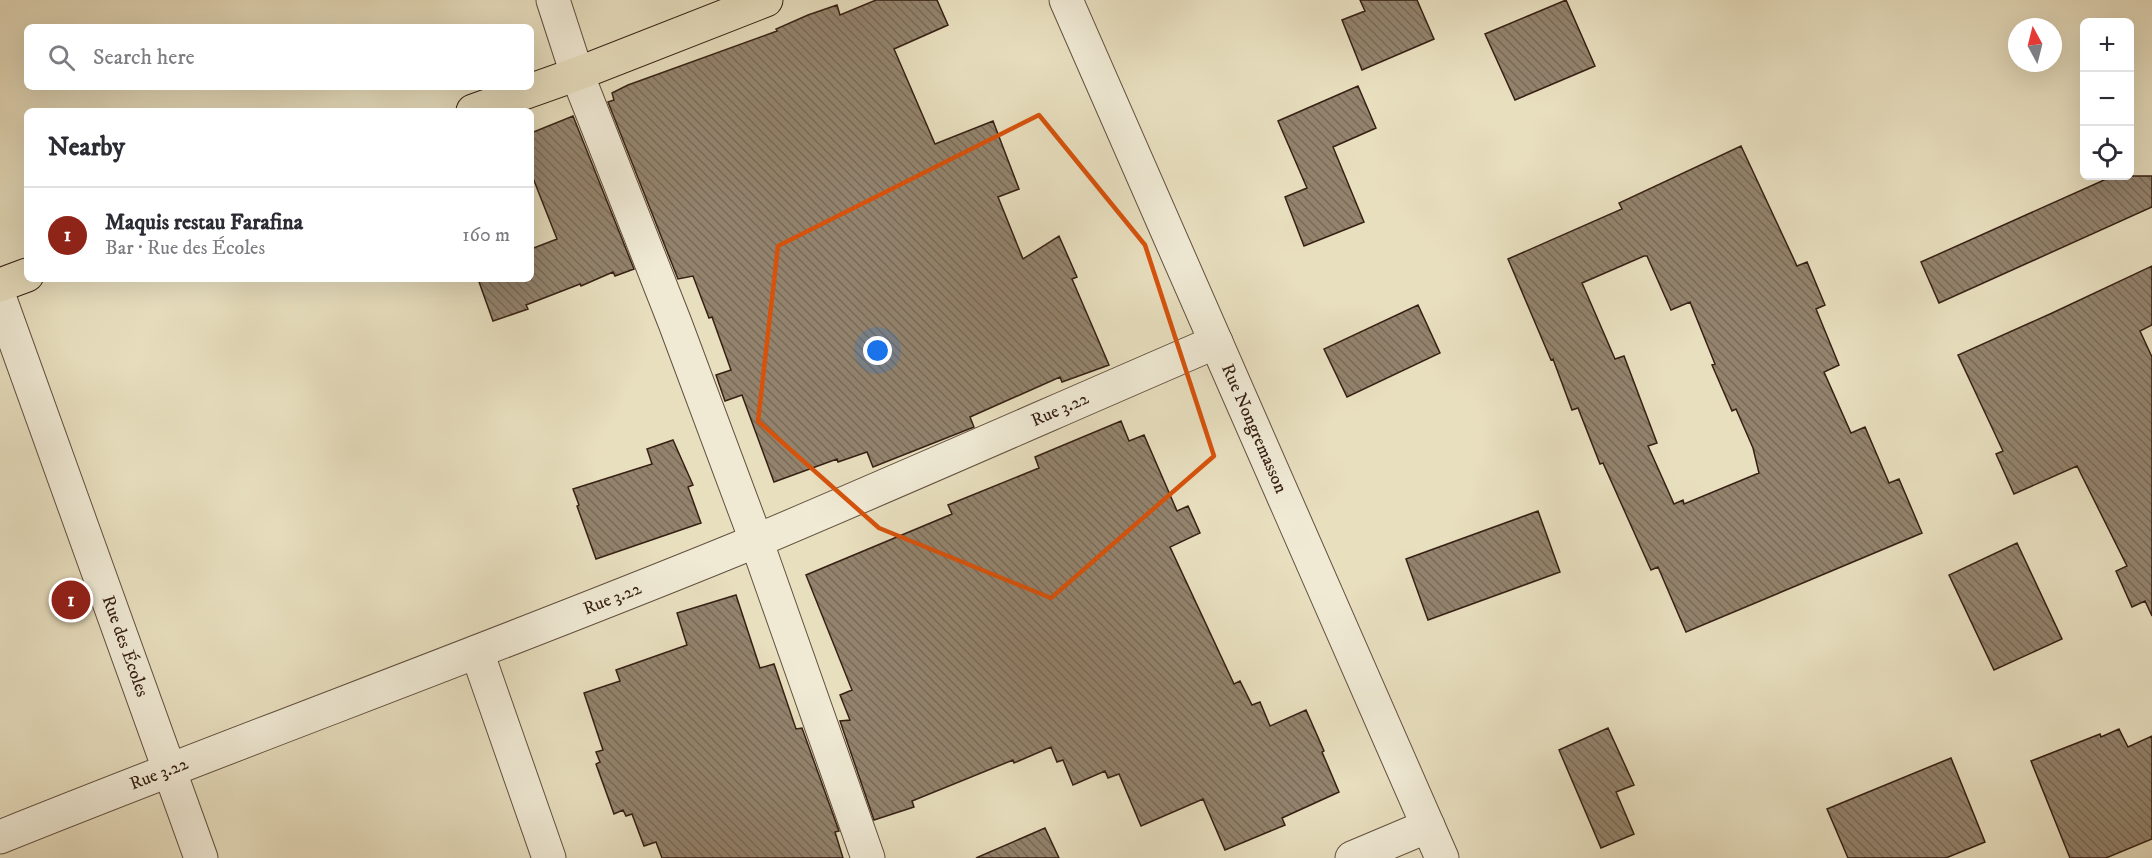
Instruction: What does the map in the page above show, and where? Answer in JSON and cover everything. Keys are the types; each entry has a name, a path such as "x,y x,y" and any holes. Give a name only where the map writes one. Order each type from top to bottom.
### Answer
{"main road":[{"path":"534,89 766,0"},
{"path":"481,108 532,90"},
{"path":"0,285 24,276"}],"street":[{"path":"553,0 577,74 675,323 756,540 868,858"},
{"name":"Rue Nongremasson","path":"1066,0 1442,858"},
{"name":"Rue des Écoles","path":"0,299 201,858"},
{"name":"Rue 3.22","path":"0,837 168,769 477,652 756,540 1216,342"},
{"path":"477,652 549,858"},
{"path":"1352,858 1428,826"}],"highlighted area":[{"path":"1039,115 1145,245 1214,456 1051,598 879,528 758,421 778,246"}],"building":[{"path":"876,0 937,0 948,25 894,49 935,144 993,121 1019,189 998,197 1023,259 1059,236 1077,277 1072,279 1109,365 1062,382 1060,377 970,417 974,427 873,467 867,452 838,462 837,459 774,482 742,395 725,401 716,375 731,370 712,317 709,318 693,276 678,279 608,102 614,100 612,93 628,85 777,31 776,29 808,15 837,5 840,15"},
{"path":"1360,0 1417,0 1434,39 1362,70 1342,20 1365,11"},
{"path":"1566,0 1595,66 1515,100 1485,34"},
{"path":"1358,86 1376,128 1333,147 1364,222 1304,246 1285,197 1307,188 1278,121"},
{"path":"573,116 634,269 615,276 613,272 581,286 580,284 526,305 528,309 493,321 479,282 534,282 534,248 557,239 534,181 534,132"},
{"path":"1741,146 1797,266 1807,262 1825,305 1816,309 1839,365 1824,372 1851,433 1865,427 1889,483 1899,479 1922,533 1686,632 1658,567 1651,570 1603,463 1600,464 1578,408 1572,410 1553,359 1551,360 1508,259 1622,209 1619,203","holes":["1647,256 1671,310 1690,302 1715,364 1712,365 1732,411 1736,409 1753,448 1759,473 1684,504 1683,500 1674,504 1648,446 1657,443 1624,356 1615,359 1582,283"]},
{"path":"2134,176 2152,176 2152,207 1939,303 1921,262 2104,180 2134,180"},
{"path":"2152,266 2152,325 2140,331 2152,357 2152,616 2145,601 2132,607 2116,571 2127,566 2077,466 2014,494 1996,454 2003,451 1958,355"},
{"path":"1418,305 1440,353 1347,397 1324,349"},
{"path":"1121,421 1129,441 1144,435 1177,511 1188,506 1200,533 1170,547 1234,684 1240,681 1252,705 1260,702 1270,726 1306,710 1339,792 1282,818 1285,825 1225,850 1203,799 1141,826 1119,774 1108,778 1105,771 1073,785 1063,760 1057,762 1051,747 912,801 914,807 874,820 840,721 850,720 840,695 852,690 806,575 952,514 948,505 1039,468 1035,457"},
{"path":"673,440 693,485 688,487 701,523 596,559 573,489 652,464 647,449"},
{"path":"1538,511 1560,572 1428,620 1406,559"},
{"path":"2017,543 2062,639 1994,670 1949,575"},
{"path":"736,595 760,668 774,664 796,729 802,728 839,831 835,832 843,858 662,858 656,842 644,846 632,814 626,816 623,810 614,814 596,764 600,762 596,752 603,750 584,693 620,681 616,670 687,645 677,613"},
{"path":"1608,728 1634,785 1616,792 1634,834 1601,848 1559,750"},
{"path":"2119,729 2128,747 2152,736 2152,839 2106,858 2070,858 2031,761"},
{"path":"1951,758 1985,842 1946,858 1848,858 1827,809"},
{"path":"1045,828 1059,858 976,858"}],"place":[{"name":"Maquis restau Farafina","path":"71,600"}]}
